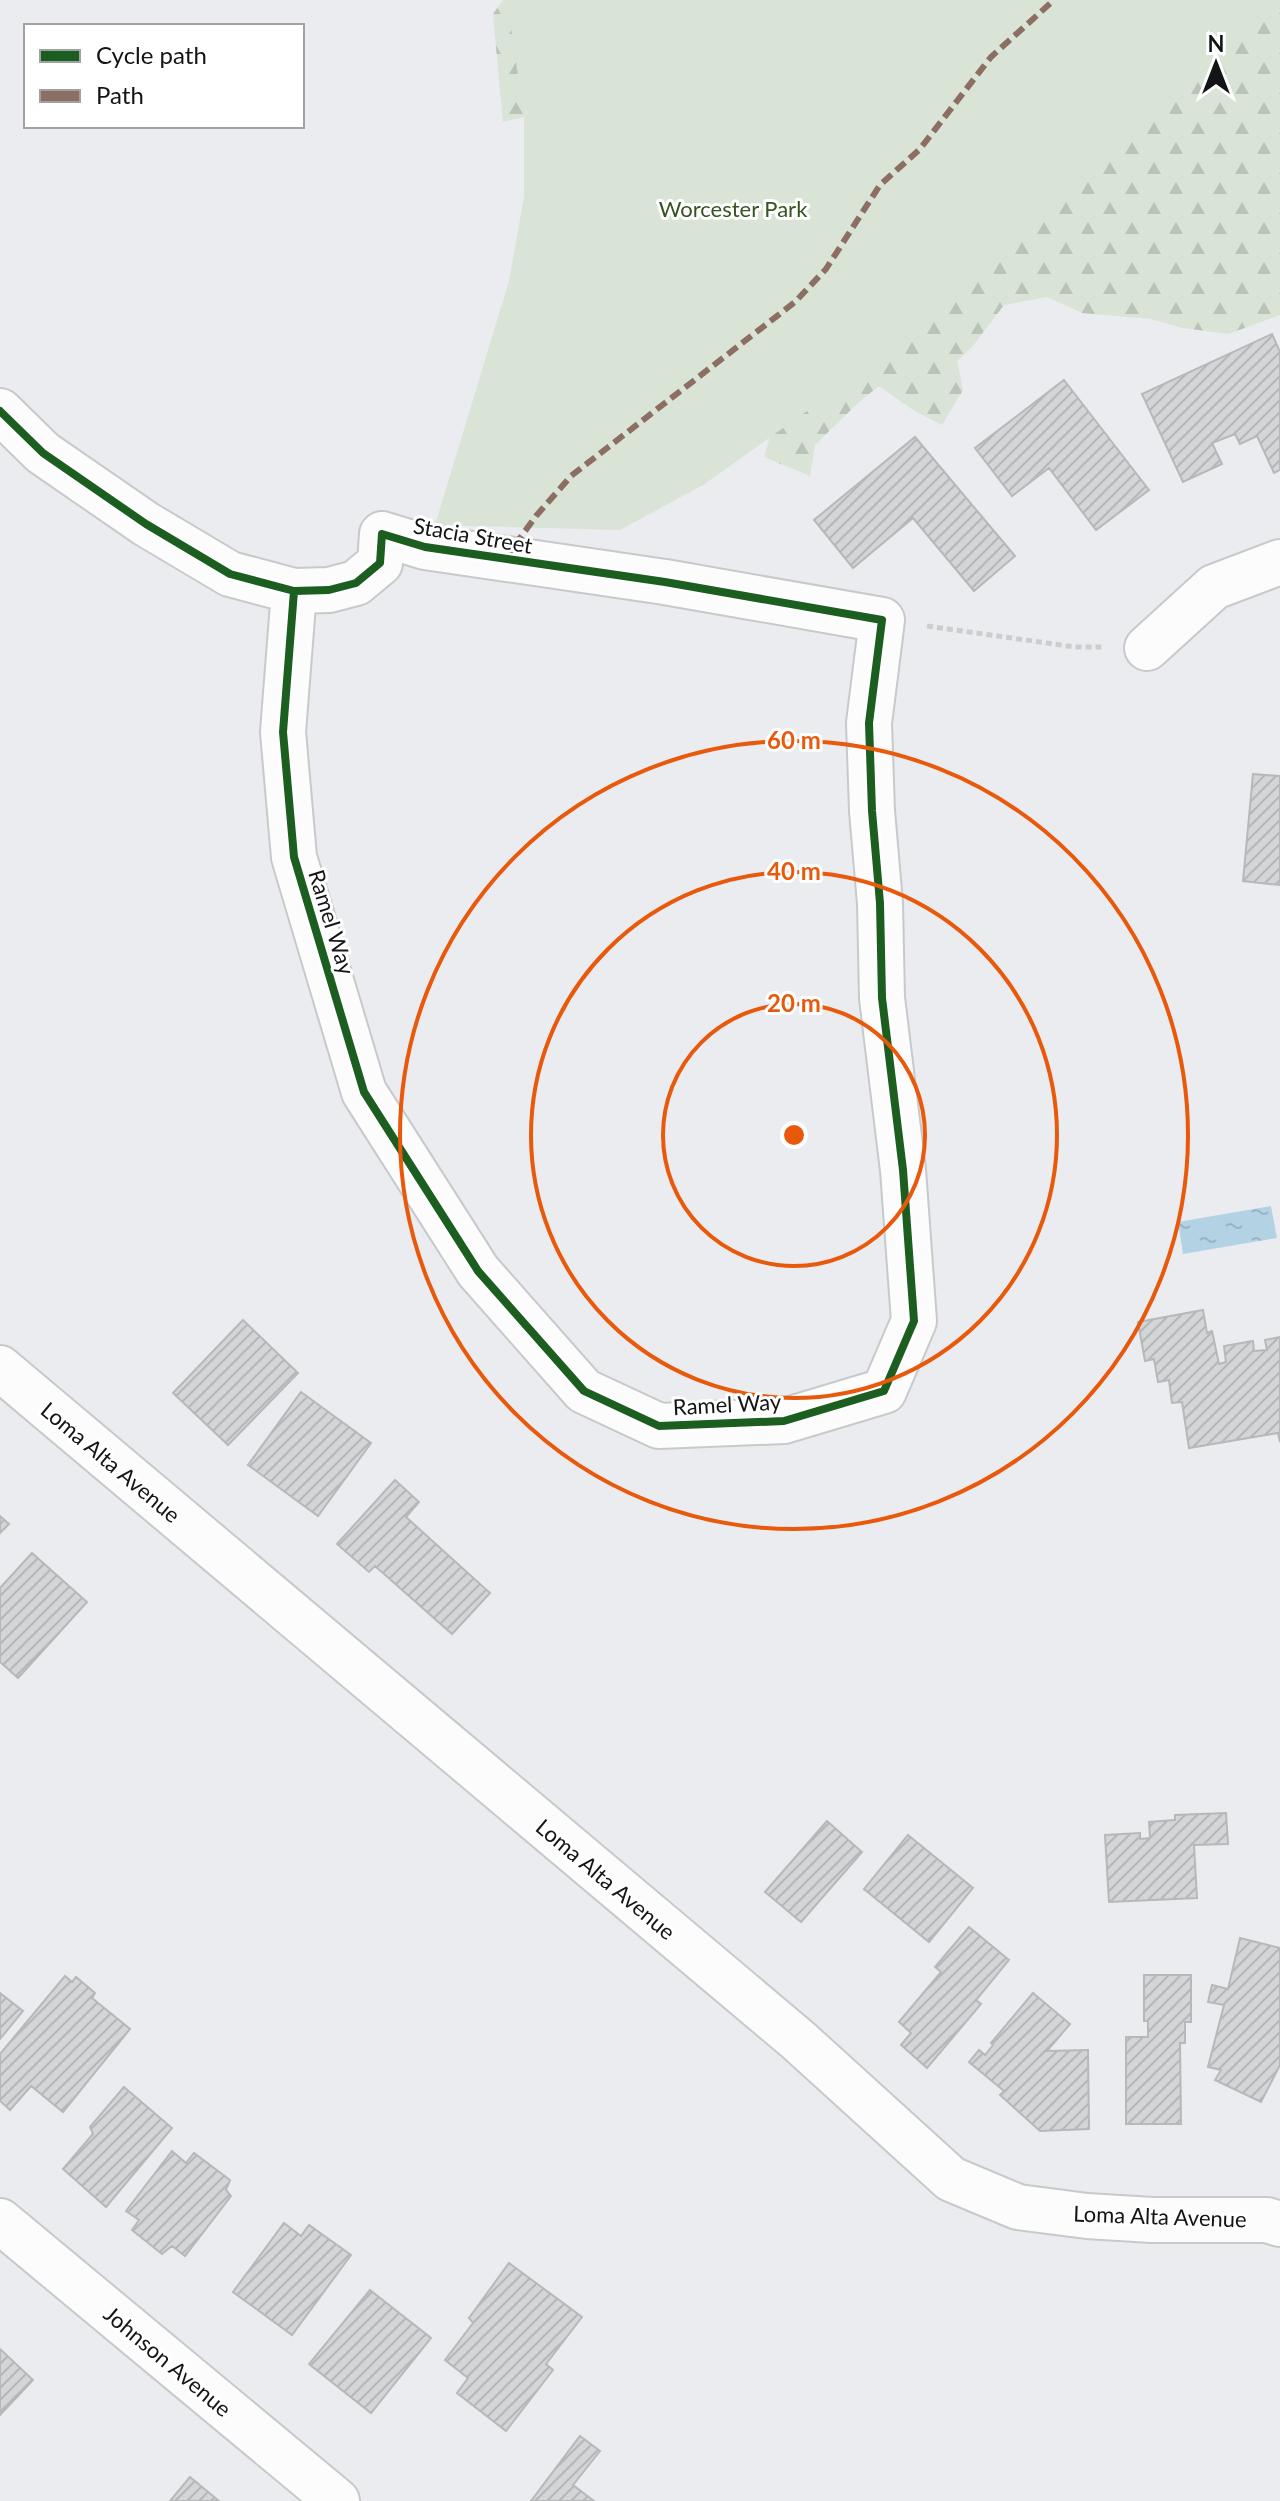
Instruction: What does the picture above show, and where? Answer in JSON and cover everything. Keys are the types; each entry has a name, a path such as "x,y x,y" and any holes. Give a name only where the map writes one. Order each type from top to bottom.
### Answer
{"street":[{"name":"Stacia Street","path":"0,411 43,453 146,524 230,574 294,591 329,590 356,583 380,563 382,534 425,547 665,582 882,620"},
{"path":"1147,648 1214,587 1280,562"},
{"name":"Ramel Way","path":"294,591 283,732 294,857 364,1092 478,1271 584,1391 659,1426 784,1421 884,1391 914,1321 903,1170 882,998 880,903 872,811 869,723 882,620"},
{"name":"Loma Alta Avenue","path":"0,1368 798,2040 951,2179 1018,2207 1126,2219 1267,2220 1280,2224"},
{"name":"Johnson Avenue","path":"0,2221 337,2501"}],"path":[{"path":"882,620 1075,647 1147,648"}],"green space":[{"name":"Worcester Park","path":"503,0 1280,0 1280,315 1228,334 1183,328 1151,319 1082,313 1047,297 1004,305 972,347 957,361 963,390 942,425 913,410 879,386 815,445 810,476 764,457 787,380 524,117 503,122 493,14"},
{"name":"Worcester Park","path":"507,0 1280,0 1280,7 1132,131 910,338 703,485 620,530 435,525 509,281 524,197 524,117"}],"water":[{"path":"1271,1206 1277,1238 1183,1254 1178,1222"}],"building":[{"path":"1272,334 1280,352 1280,470 1274,473 1257,436 1240,444 1235,434 1212,443 1222,464 1183,482 1142,394"},
{"path":"1064,380 1149,490 1096,530 1049,468 1012,496 975,448"},
{"path":"915,437 1015,556 974,591 913,518 853,568 814,520"},
{"path":"1253,774 1280,776 1280,885 1243,881"},
{"path":"1203,1310 1207,1333 1212,1331 1219,1364 1226,1362 1224,1346 1253,1341 1254,1351 1267,1350 1265,1340 1280,1337 1280,1442 1278,1433 1189,1448 1182,1402 1172,1403 1169,1380 1158,1382 1154,1359 1145,1361 1138,1322"},
{"path":"243,1320 298,1373 228,1445 173,1393"},
{"path":"301,1392 371,1443 318,1516 248,1465"},
{"path":"395,1480 419,1502 406,1517 490,1593 452,1634 375,1566 369,1572 337,1544"},
{"path":"0,1516 9,1524 0,1533"},
{"path":"32,1553 87,1602 18,1678 0,1662 0,1588"},
{"path":"1226,1813 1228,1844 1194,1845 1197,1898 1109,1902 1105,1835 1140,1833 1140,1839 1150,1838 1149,1822 1175,1820 1175,1815"},
{"path":"827,1821 862,1852 801,1922 765,1892"},
{"path":"908,1835 973,1888 929,1942 864,1889"},
{"path":"969,1927 1009,1960 976,2000 981,2004 927,2068 901,2045 911,2033 899,2022 941,1972 935,1967"},
{"path":"1240,1938 1280,1948 1280,2065 1261,2102 1215,2080 1221,2070 1208,2067 1224,2005 1208,2002 1212,1985 1228,1989"},
{"path":"1144,1975 1191,1975 1191,2022 1185,2022 1185,2043 1180,2043 1181,2124 1126,2124 1126,2037 1148,2037 1148,2021 1144,2021"},
{"path":"65,1976 72,1982 76,1977 95,1993 92,1998 130,2029 63,2112 31,2086 10,2110 0,2101 0,2054"},
{"path":"0,1993 23,2011 0,2039"},
{"path":"1033,1993 1070,2024 1047,2051 1088,2050 1089,2129 1040,2131 1000,2095 1004,2091 969,2062 979,2050 985,2055 993,2045 991,2043"},
{"path":"124,2087 172,2128 106,2207 63,2169 93,2134 90,2127"},
{"path":"172,2151 186,2163 194,2153 230,2180 226,2190 231,2196 185,2256 172,2246 162,2254 132,2230 139,2220 126,2211"},
{"path":"284,2223 301,2236 309,2225 351,2255 292,2335 233,2292"},
{"path":"509,2263 582,2317 546,2364 553,2370 506,2431 457,2393 468,2378 445,2360 473,2323 469,2318"},
{"path":"370,2290 431,2338 371,2413 309,2364"},
{"path":"0,2349 33,2380 0,2415"},
{"path":"580,2436 600,2451 573,2485 594,2501 531,2501"},
{"path":"190,2477 219,2501 170,2501"}],"marked path":[{"path":"504,560 536,516 571,476 795,302 826,269 880,185 920,149 991,57 1054,0"}],"cycle path":[{"path":"0,411 43,453 146,524 230,574 294,591 329,590 356,583 380,563 382,534 425,547 665,582 882,620 869,723 872,811 880,903 882,998 903,1170 914,1321 884,1391 784,1421 659,1426 584,1391 478,1271 364,1092 294,857 283,732 294,591"}]}
